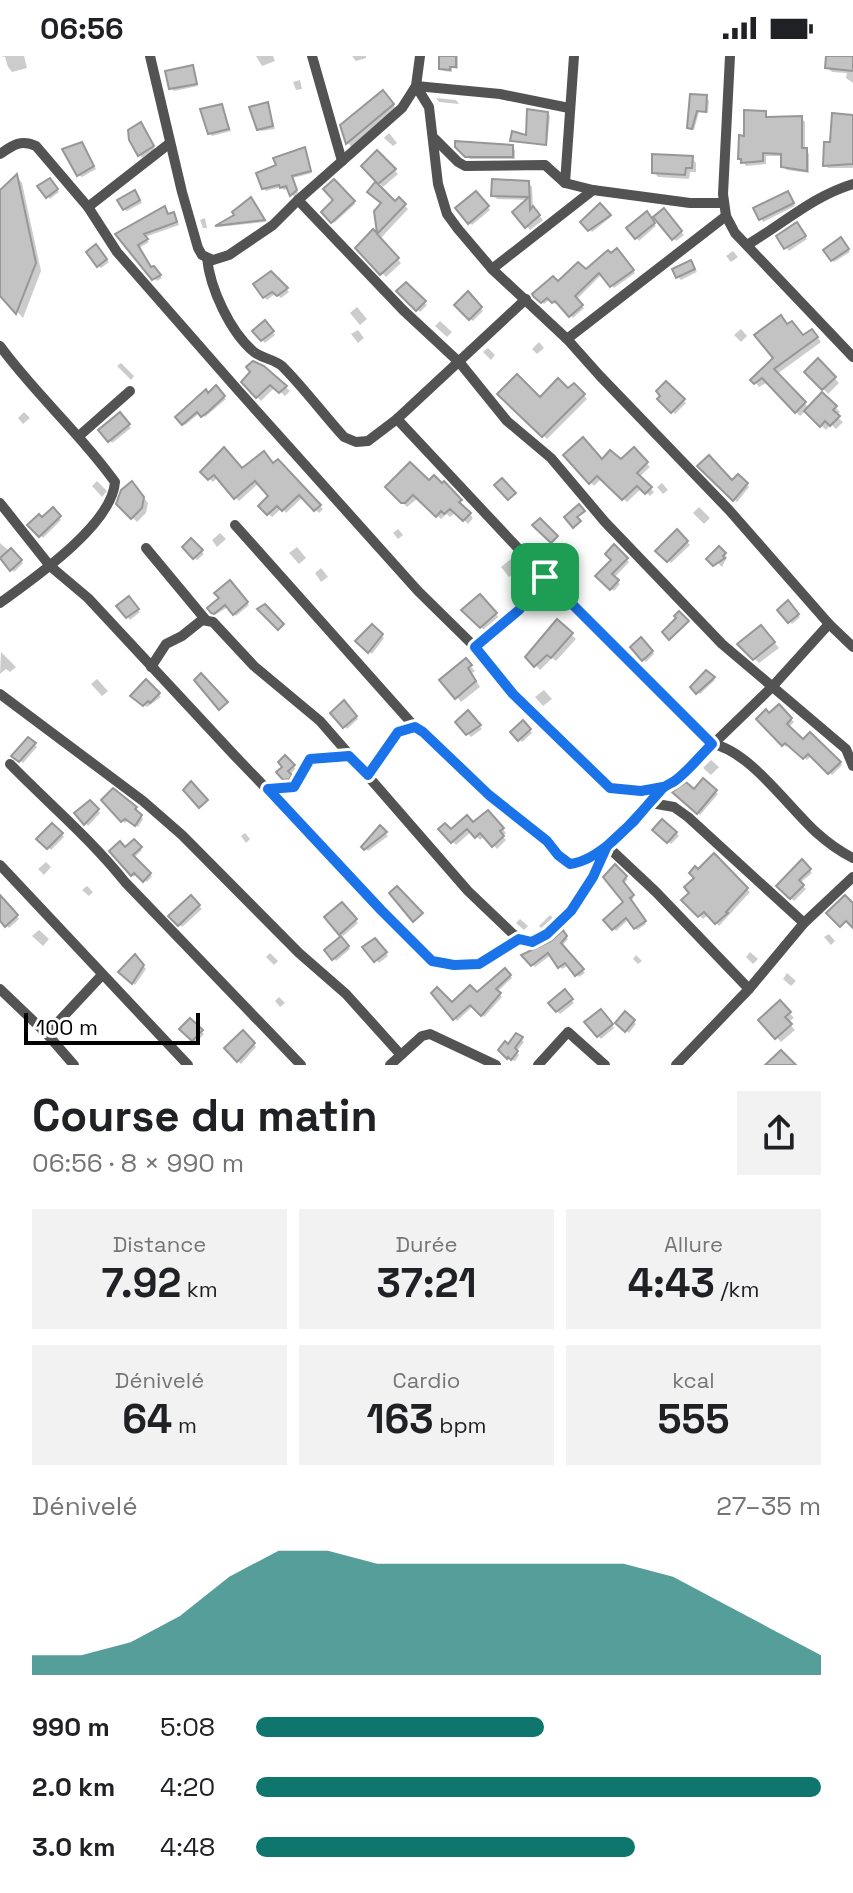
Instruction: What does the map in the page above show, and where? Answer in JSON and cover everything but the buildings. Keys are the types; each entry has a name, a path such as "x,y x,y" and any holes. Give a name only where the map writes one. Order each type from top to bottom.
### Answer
{"street":[{"path":"150,56 198,248 207,258 218,260 273,225 402,108 416,86 420,56"},
{"path":"312,56 342,161"},
{"path":"565,183 574,56"},
{"path":"730,56 726,106 726,216 735,233 853,357"},
{"path":"416,86 500,94 569,108"},
{"path":"416,86 429,107 438,184 447,214 492,269 567,339 853,647"},
{"path":"435,139 465,166 545,165 565,183 593,190 690,203 724,203"},
{"path":"0,154 19,142 36,146 88,207 117,252 237,389 418,591 475,647 513,694 610,788 641,791 674,782 772,687 829,624"},
{"path":"88,207 170,143"},
{"path":"747,245 831,190 853,184"},
{"path":"492,269 593,190"},
{"path":"298,200 403,310 460,363 499,413 551,458 605,522 722,644 846,749 853,766"},
{"path":"567,339 726,216"},
{"path":"207,258 208,274 222,307 246,343 256,353 279,364 344,437 356,442 368,441 397,419 526,299"},
{"path":"0,346 16,369 79,436 111,476 114,487 95,523 50,566 0,603"},
{"path":"79,436 130,391"},
{"path":"397,419 545,577 712,744 725,747 742,760 774,788 818,835 853,858"},
{"path":"0,503 50,566 71,581 432,961 454,965 479,964 519,939"},
{"path":"235,525 415,727 570,864 578,863 607,846 663,787"},
{"path":"146,548 205,619 213,622 254,666 320,721 468,891 519,939 527,943 537,940 571,911 593,877 607,846"},
{"path":"475,647 519,610 545,577"},
{"path":"151,667 166,644 205,619"},
{"path":"0,694 131,791 182,835 299,953 346,994 400,1054"},
{"path":"368,775 398,732 415,727"},
{"path":"268,789 294,787 310,759 349,756"},
{"path":"10,764 88,843 105,856 125,882 301,1065"},
{"path":"651,803 674,807 688,817 804,923"},
{"path":"607,846 749,989"},
{"path":"0,865 188,1065"},
{"path":"676,1065 749,989 804,923 853,877"},
{"path":"47,1034 102,975"},
{"path":"0,989 74,1065"},
{"path":"538,1065 568,1032 605,1065"},
{"path":"390,1065 422,1036 430,1034 496,1065"}],"route":[{"path":"545,577 519,610 475,647 513,694 610,788 641,791 663,787 634,821 607,846 593,877 571,911 547,934 527,943 519,939 479,964 454,965 432,961 268,789 294,787 307,762 313,758 349,756 368,775 398,732 415,727 570,864 578,863 607,846 663,787 674,782 712,744 545,577"}]}
